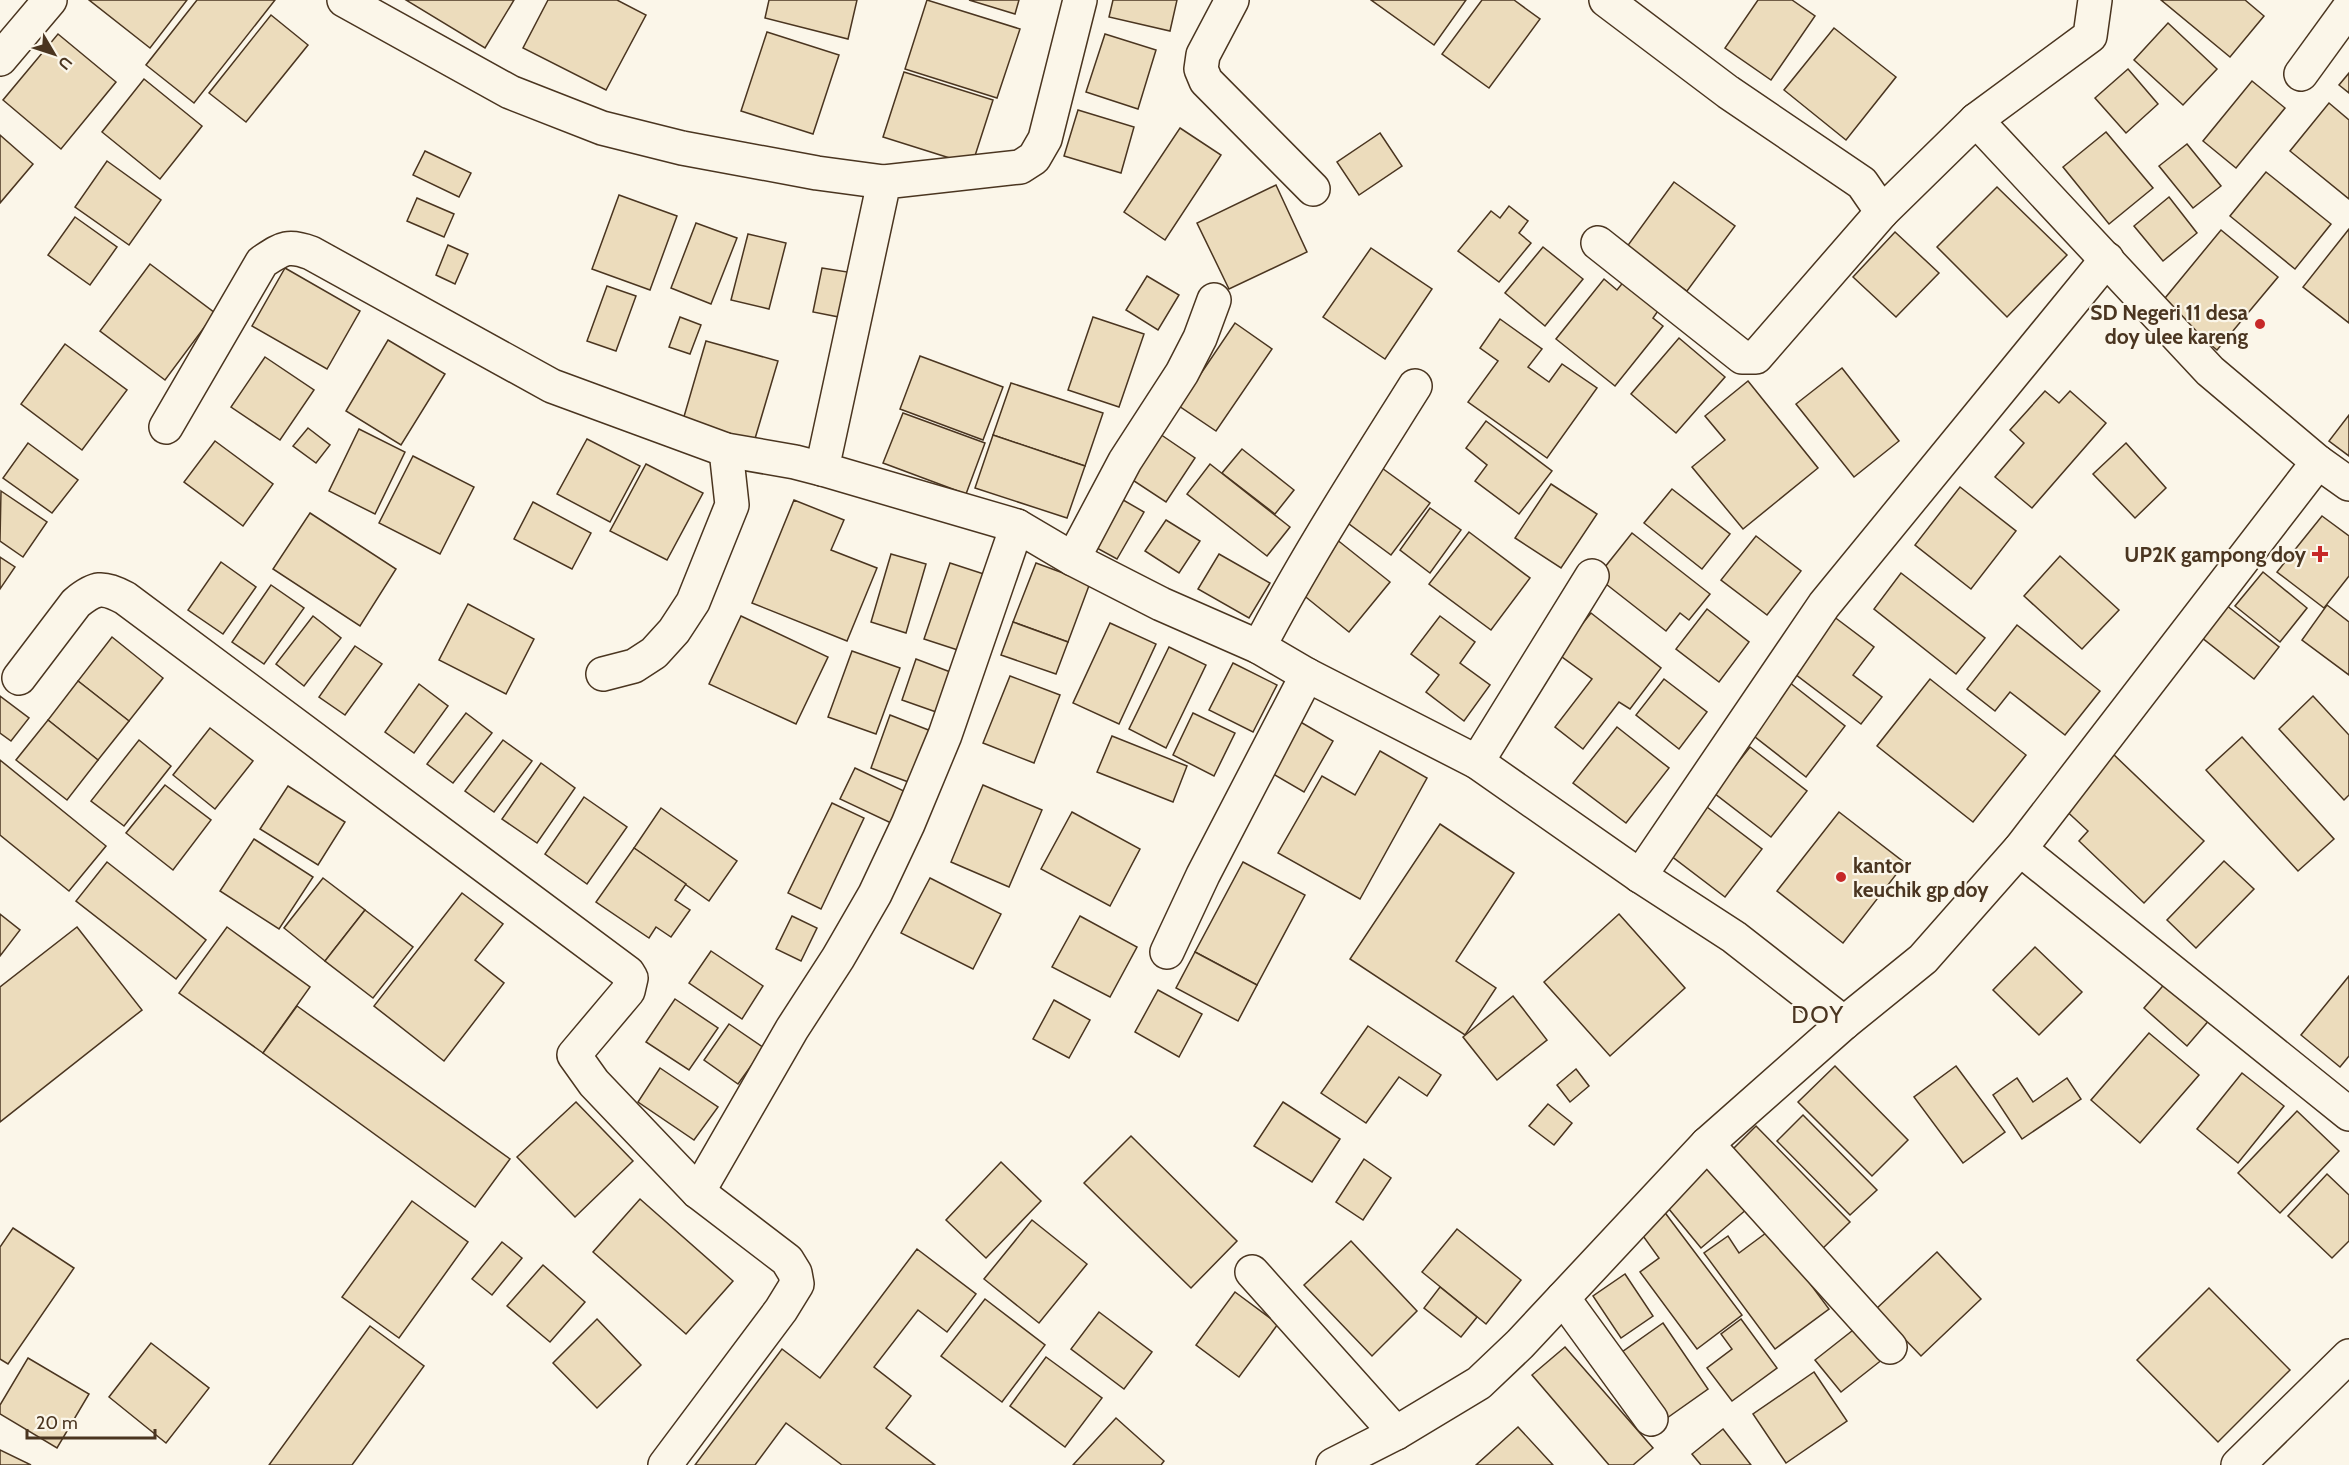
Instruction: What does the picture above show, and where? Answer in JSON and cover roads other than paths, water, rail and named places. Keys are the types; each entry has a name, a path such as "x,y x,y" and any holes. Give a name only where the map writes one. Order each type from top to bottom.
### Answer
{"street":[{"path":"0,59 50,0"},
{"path":"344,0 510,92 602,128 682,148 817,173 884,182 1020,167 1034,158 1045,139 1080,0"},
{"path":"1232,0 1203,55 1201,69 1206,81 1313,189"},
{"path":"1606,0 1728,92 1862,183 1882,212"},
{"path":"1598,243 1742,357 1756,357 1882,212 1976,120 2090,36 2095,0"},
{"path":"2301,74 2349,8"},
{"path":"1976,120 2107,259 2167,328 2210,371 2318,462 2349,484"},
{"path":"822,469 884,182"},
{"path":"166,427 262,262 284,248 296,247 311,252 552,386 726,450 795,462 1017,525 1073,559 1161,604 1259,647 1307,675 1477,762 1640,876 1734,937 1844,1023"},
{"path":"1640,876 1824,605 2107,259"},
{"path":"1073,559 1125,461 1182,373 1200,338 1214,300"},
{"path":"1259,647 1321,535 1415,386"},
{"path":"603,674 634,666 654,653 674,631 693,602 732,505 726,450"},
{"path":"1333,1465 1396,1433 1479,1383 1520,1344 1707,1144 1844,1023 1923,959 2019,849 2318,462"},
{"path":"698,1192 792,1029 875,894 908,824 945,735 1017,525"},
{"path":"1477,762 1592,576"},
{"path":"19,678 76,603 86,594 97,589 112,591 125,598 628,973 631,978 628,991 574,1055 594,1083 698,1192 788,1260 795,1273 797,1284 781,1310 665,1465"},
{"path":"1167,952 1203,875 1307,675"},
{"path":"2019,849 2349,1114"},
{"path":"1707,1144 1890,1347"},
{"path":"1252,1272 1396,1433"},
{"path":"1563,1298 1651,1419"},
{"path":"2238,1465 2349,1356"}],"place":[{"name":"SD Negeri 11 desa doy ulee kareng","path":"2260,324"},
{"name":"UP2K gampong doy","path":"2320,554"},
{"name":"kantor keuchik gp doy","path":"1841,877"}],"district":[{"name":"DOY","path":"1818,1014"}]}
